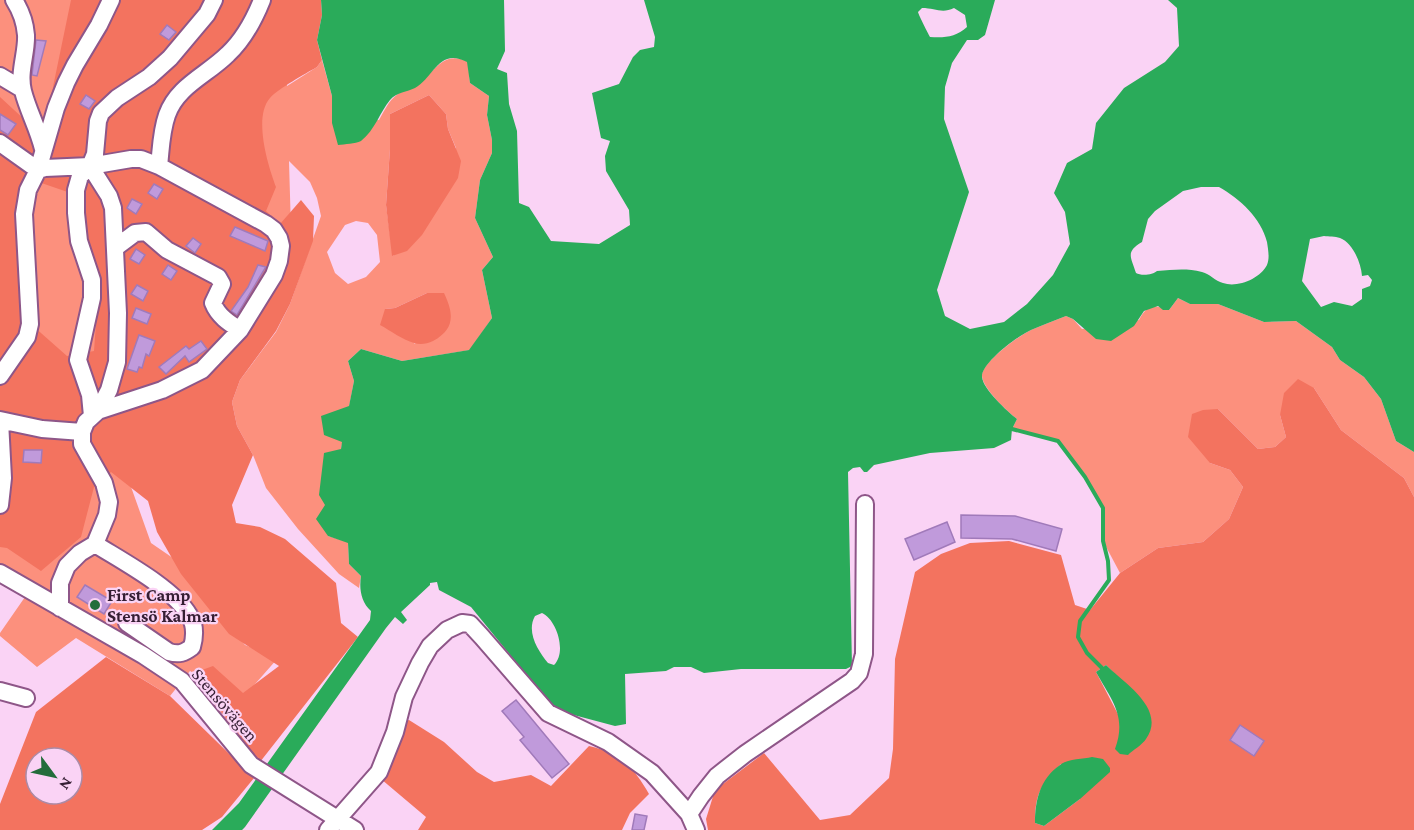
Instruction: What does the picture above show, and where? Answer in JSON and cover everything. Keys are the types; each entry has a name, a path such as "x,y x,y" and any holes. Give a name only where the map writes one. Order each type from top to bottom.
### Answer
{"street":[{"path":"14,0 23,15 26,37 22,62 22,89 39,129 44,152"},
{"path":"0,376 27,337 30,324 24,213 28,190 38,170 56,108 66,83 111,0"},
{"path":"60,608 60,584 67,566 80,553 95,544 102,531 109,502 104,483 82,444 82,432 86,422 95,413 109,390 117,362 118,313 113,208 96,165 98,120 101,112 117,98 149,77 170,58 207,14 214,0"},
{"path":"159,166 161,140 167,114 179,94 226,56 240,41 254,19 262,0"},
{"path":"0,76 22,89"},
{"path":"0,143 38,170"},
{"path":"38,170 141,159 159,166 266,224 279,238 281,246 274,275 240,330 202,370 162,390 95,413"},
{"path":"95,413 78,360 92,298 92,280 80,241 76,190 80,176 96,165"},
{"path":"115,248 135,233 146,232 167,250 218,277 222,284 213,303 225,320 240,330"},
{"path":"0,505 3,478 0,421 42,429 82,432"},
{"path":"689,814 717,776 783,727 847,685 859,673 864,654 865,504"},
{"path":"95,544 144,576 180,604 190,615 194,625 196,649 177,654 169,652 127,623"},
{"name":"Stensövägen","path":"0,573 143,655 182,681 251,765 284,785 333,825 354,830"},
{"path":"333,825 379,772 395,732 404,697 430,646 447,630 462,622 470,624 548,713 602,738 631,756 652,773 689,814 696,830"},
{"path":"0,691 26,698"}],"shaded area":[{"path":"0,0 284,0 287,86 317,67 322,60 332,96 332,123 379,120 395,96 415,87 445,61 459,59 468,62 470,83 489,96 487,115 492,153 480,180 475,218 493,257 482,270 492,318 470,350 402,361 361,349 348,361 354,381 341,449 325,504 328,536 348,542 349,564 361,576 359,588 339,574 298,529 266,488 253,455 237,426 232,402 240,380 276,332 290,304 321,216 310,182 289,161 291,230 130,484 151,543 186,567 217,611 245,645 278,658 241,700 190,671 170,696 76,638 37,667 0,636 25,597 0,581","holes":["429,95 446,114 448,129 456,148 393,256 386,205 390,114","356,221 368,223 377,235 380,262 366,277 348,284 335,273 327,252 345,225","427,293 415,344 385,309 395,308"]},
{"path":"71,0 321,0 322,15 317,40 322,60 317,67 274,94 265,106 263,117 264,142 276,187 266,211 280,224 301,200 314,216 313,241 290,304 276,331 240,380 232,402 237,426 253,455 232,505 236,523 260,527 285,539 336,583 341,623 358,637 260,762 191,674 213,666 243,693 279,666 229,634 181,574 157,532 148,501 111,472 94,487 81,537 41,571 7,548 0,547 0,97 39,133 47,116","holes":["27,178 82,197 84,231 99,281 94,351 67,356 24,318 15,217"]},
{"path":"321,0 504,0 505,51 497,69 507,73 509,104 517,131 519,203 529,207 551,241 599,244 630,225 629,210 606,171 605,156 610,141 601,138 592,93 619,84 633,57 640,50 654,47 655,37 644,0 995,0 985,35 978,40 967,40 952,63 945,87 944,119 969,192 937,290 945,316 970,329 1004,322 1027,304 1053,275 1070,244 1065,212 1054,193 1067,163 1092,149 1096,123 1124,88 1165,62 1179,46 1177,8 1168,0 1414,0 1414,452 1396,441 1381,399 1364,377 1340,360 1332,347 1296,321 1264,322 1218,304 1190,304 1178,298 1169,310 1163,310 1158,306 1144,311 1134,326 1111,341 1096,339 1073,319 1066,316 1018,337 994,357 983,371 982,377 986,388 1017,419 1012,429 1011,440 994,448 930,453 874,465 867,472 860,467 848,472 852,666 846,669 741,669 704,673 691,667 674,667 666,671 625,674 626,724 615,726 555,710 471,607 439,590 437,582 430,583 401,612 407,620 403,624 395,617 386,628 245,827 242,830 212,830 239,803 370,620 371,611 365,604 360,586 361,576 349,564 348,543 328,536 316,519 325,505 319,495 324,453 341,449 342,442 324,435 321,416 349,406 354,381 348,361 361,349 402,361 469,350 492,318 482,270 493,257 475,218 480,180 492,153 487,115 489,96 470,83 467,62 458,58 450,58 438,65 415,88 393,97 370,132 361,141 338,145 332,123 332,96 317,40 322,15","holes":["922,8 942,11 954,8 965,15 967,27 950,36 930,37 918,12","1201,187 1219,187 1249,210 1260,225 1267,242 1268,262 1264,270 1248,281 1235,284 1220,282 1205,273 1190,270 1157,271 1147,275 1136,273 1131,252 1142,242 1148,219 1155,211 1183,191","1324,236 1336,237 1349,244 1358,260 1362,276 1368,275 1372,280 1370,286 1362,289 1362,299 1352,306 1334,302 1321,307 1302,281 1310,239","542,613 556,629 560,652 554,665 548,663 534,641 532,628 535,616"]},
{"path":"429,95 446,114 448,129 461,161 458,178 422,235 407,251 392,256 386,205 390,114"},
{"path":"427,293 444,293 451,314 449,326 433,341 416,344 380,325 385,309 395,308"},
{"path":"1178,298 1190,304 1218,304 1264,322 1296,321 1332,347 1340,360 1364,377 1381,399 1396,441 1414,452 1414,497 1404,478 1341,430 1314,388 1280,415 1286,437 1275,447 1258,449 1218,409 1210,463 1230,470 1243,487 1229,519 1203,542 1158,548 1120,573 1103,541 1103,508 1085,477 1058,441 1012,429 1017,419 986,387 982,376 983,370 1010,343 1039,326 1066,316 1073,319 1082,329 1139,320 1151,307 1169,310"},
{"path":"1298,379 1314,388 1341,430 1404,478 1414,497 1414,830 708,830 706,819 715,790 764,753 820,820 850,815 889,778 893,749 895,659 915,572 941,554 970,543 1009,541 1061,555 1075,605 1090,610 1120,573 1158,548 1203,542 1229,519 1243,487 1230,470 1210,463 1188,437 1192,414 1203,410 1218,409 1258,449 1275,447 1286,437 1280,415 1284,393","holes":["1106,665 1121,680 1128,755 1120,734 1120,718 1096,672","1061,764 1080,799 1044,826 1035,823 1036,804 1040,790"]},
{"path":"106,657 170,696 254,778 222,817 202,830 0,830 0,804 36,712"},
{"path":"1106,665 1141,697 1151,717 1151,728 1146,739 1128,755 1120,754 1115,749 1119,727 1116,709 1096,672"},
{"path":"409,720 444,742 477,772 494,782 531,775 551,786 589,746 618,757 632,769 649,794 630,813 622,830 418,830 426,817 381,779 401,722"},
{"path":"1092,757 1103,759 1110,768 1110,772 1080,799 1044,826 1035,823 1040,791 1043,783 1053,771 1071,760"}],"building":[{"path":"167,25 176,32 169,40 160,34"},
{"path":"36,40 46,41 37,76 32,75"},
{"path":"86,95 95,101 89,109 80,104"},
{"path":"0,114 16,124 8,135 0,130"},
{"path":"154,184 163,189 157,199 148,193"},
{"path":"132,199 142,204 136,214 127,208"},
{"path":"235,227 268,241 265,251 230,236"},
{"path":"193,238 201,244 195,253 186,246"},
{"path":"136,249 145,255 139,264 130,259"},
{"path":"168,265 177,271 171,280 162,274"},
{"path":"258,265 266,267 237,315 231,311 248,287"},
{"path":"137,285 148,291 143,301 131,294"},
{"path":"136,308 151,314 147,324 132,318"},
{"path":"139,335 155,341 149,356 146,354 142,368 139,367 137,372 127,369"},
{"path":"201,341 207,349 189,362 185,356 166,374 159,367 186,346 189,349"},
{"path":"24,450 42,450 41,463 23,462"},
{"path":"961,515 1015,516 1062,529 1056,551 1012,539 961,538"},
{"path":"947,522 955,542 914,560 905,539"},
{"path":"85,585 112,601 104,614 77,597"},
{"path":"516,700 569,764 552,778 520,740 524,737 502,711"},
{"path":"1240,725 1264,741 1254,756 1230,740"},
{"path":"635,814 647,816 644,830 632,830"}],"waterway":[{"path":"1012,429 1058,441 1085,477 1103,508 1103,541 1108,561 1109,580 1080,621 1078,637 1087,653 1102,668"}],"place":[{"name":"First Camp Stensö Kalmar","path":"95,605"}]}
